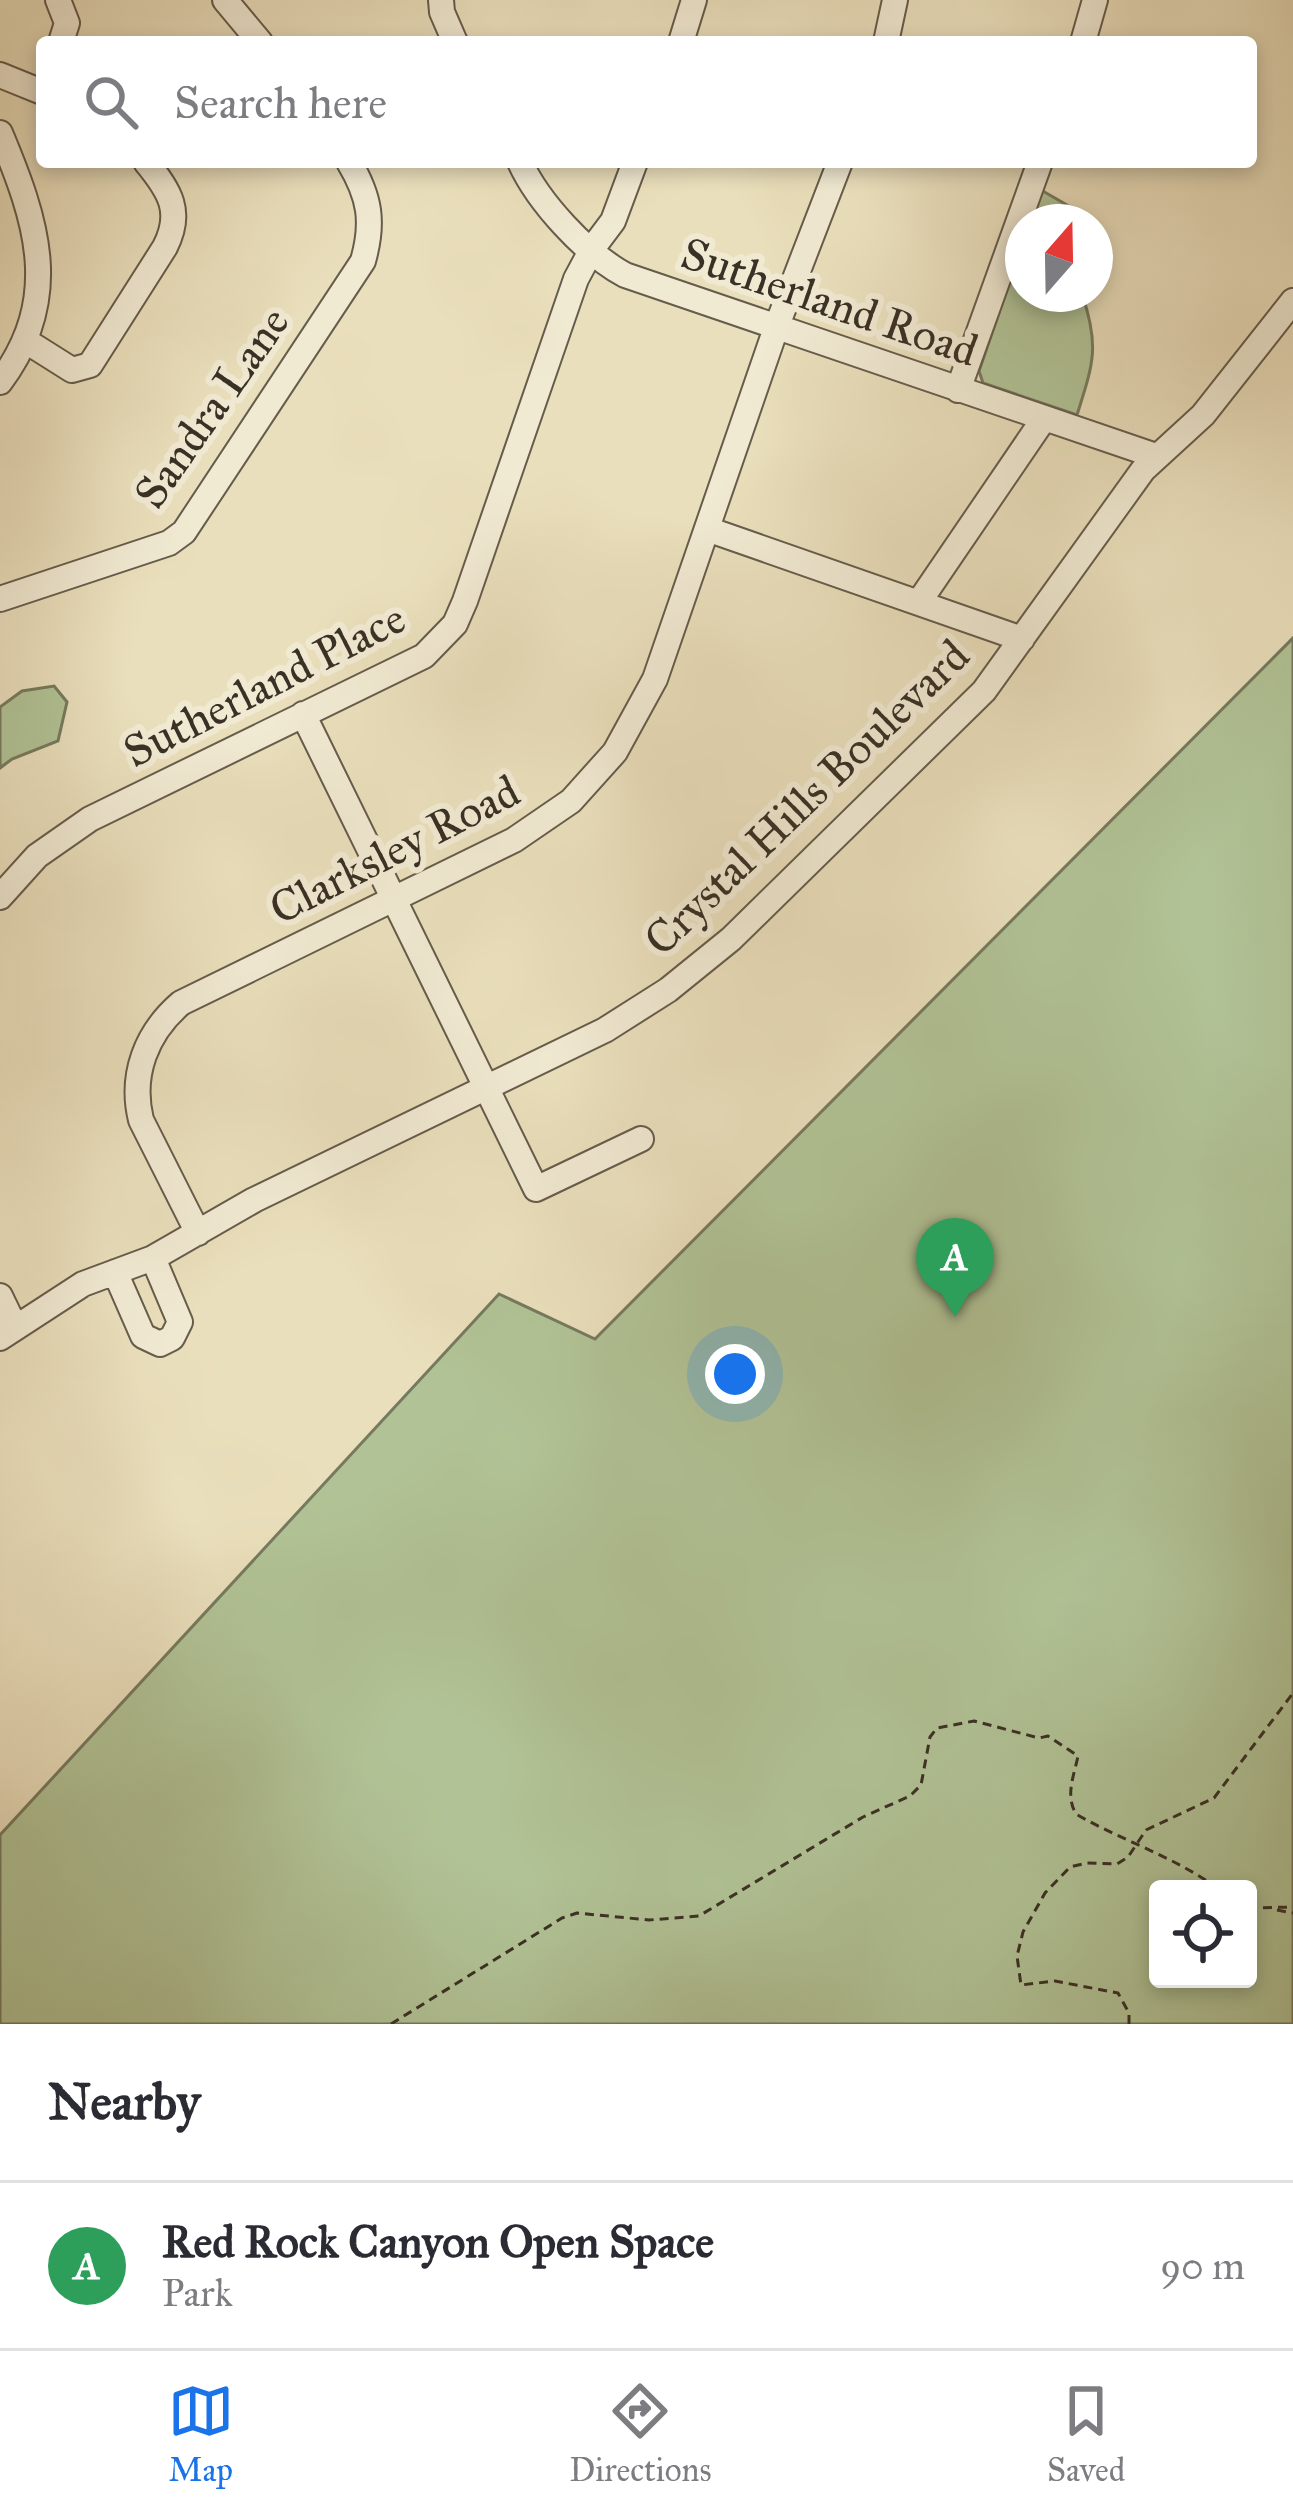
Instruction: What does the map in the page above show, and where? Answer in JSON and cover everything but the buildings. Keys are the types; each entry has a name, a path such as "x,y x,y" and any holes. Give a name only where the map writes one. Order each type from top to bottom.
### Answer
{"street":[{"path":"58,0 67,23 63,36"},
{"path":"225,0 255,36"},
{"path":"441,0 452,36"},
{"path":"683,36 694,0"},
{"path":"887,36 895,0"},
{"path":"1085,36 1095,0"},
{"path":"0,75 36,90"},
{"path":"0,133 32,225 39,272 38,308 26,341 0,382"},
{"path":"26,341 72,370 90,365 166,248 174,226 174,203 151,168"},
{"name":"Sandra Lane","path":"0,599 169,542 184,532 363,261 371,215 352,168"},
{"name":"Sutherland Road","path":"524,168 546,206 606,265 625,274 1156,456"},
{"name":"Sutherland Place","path":"0,897 38,856 90,819 424,656 455,624 576,279 613,221 633,168"},
{"name":"Clarksley Road","path":"198,1233 138,1106 142,1058 157,1028 181,1003 514,840 587,785 628,732 656,679 776,328 838,168"},
{"path":"958,389 1038,168"},
{"name":"Crystal Hills Boulevard","path":"8,1332 82,1284 152,1258 254,1200 623,1019 699,966 984,691 1156,456 1203,415 1293,301"},
{"path":"919,602 1043,419"},
{"path":"707,530 1022,639"},
{"path":"304,714 536,1189 641,1139"},
{"path":"115,1272 143,1336 160,1344 172,1338 180,1322 152,1258"},
{"path":"0,1295 8,1332"}],"path":[{"path":"1129,2024 1129,2013 1118,1993 1054,1981 1021,1985 1017,1956 1023,1932 1045,1894 1070,1868 1117,1864 1128,1857 1146,1830 1214,1798 1293,1693"},
{"path":"391,2024 562,1918 577,1913 649,1920 700,1916 863,1817 910,1796 921,1785 930,1737 950,1723 974,1721 1039,1738 1048,1736 1072,1749 1078,1756 1071,1786 1076,1814 1206,1880"},
{"path":"1257,1909 1293,1910"}],"green space":[{"path":"1041,190 1065,204 1036,204"},
{"path":"1005,295 1005,312 1087,312 1092,355 1077,415 983,383 979,371"},
{"path":"1293,638 1293,2024 0,2024 0,1835 499,1294 595,1339"},
{"path":"54,686 67,702 58,741 0,768 0,707 22,691"}],"place":[{"name":"Red Rock Canyon Open Space","path":"955,1317"}]}
